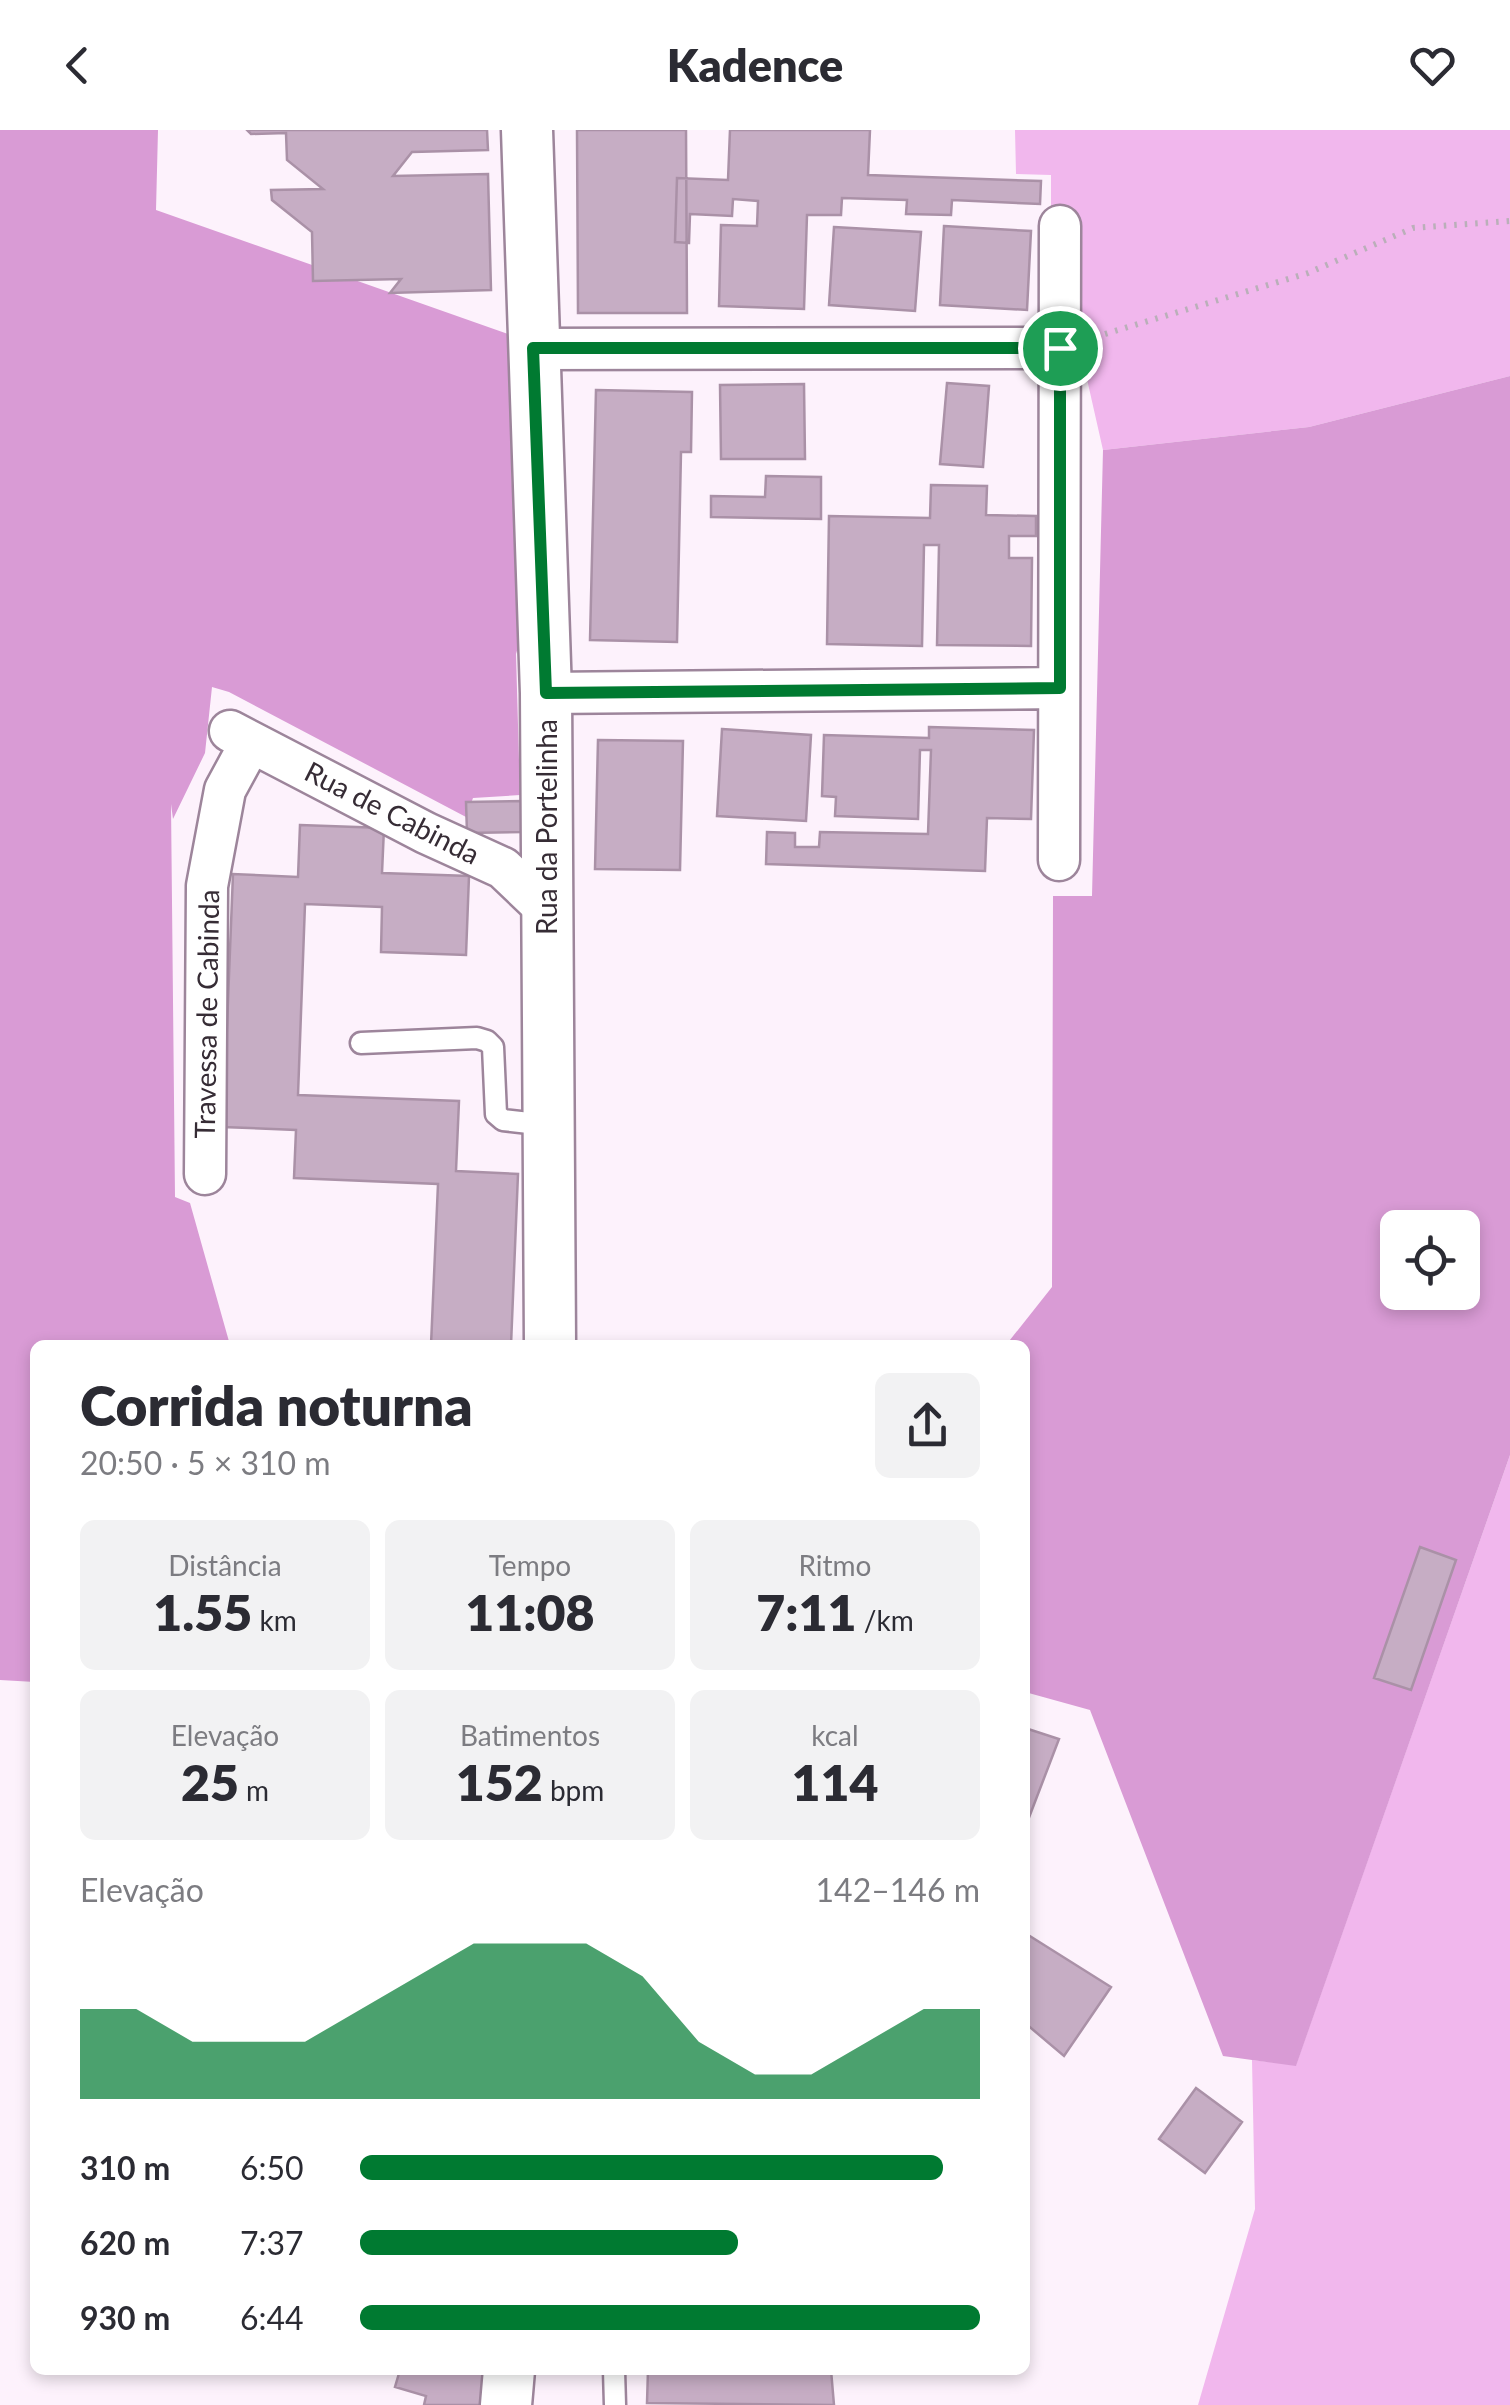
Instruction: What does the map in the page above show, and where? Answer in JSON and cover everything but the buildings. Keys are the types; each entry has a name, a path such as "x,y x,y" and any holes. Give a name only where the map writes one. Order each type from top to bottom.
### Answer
{"street":[{"name":"Rua da Portelinha","path":"527,130 546,693 550,1340"},
{"path":"1059,860 1060,226"},
{"path":"533,348 1060,348"},
{"path":"546,693 1060,688"},
{"name":"Rua de Cabinda","path":"239,736 502,868 548,910"},
{"name":"Travessa de Cabinda","path":"205,1174 206,886 239,736"},
{"path":"506,2405 509,2375"}],"lane":[{"path":"360,1042 487,1040 493,1048 496,1114 503,1120 549,1125"},
{"path":"614,2375 615,2405"}],"path":[{"path":"1060,348 1308,273 1413,228 1510,222"}],"shaded area":[{"path":"0,130 158,130 156,210 508,334 512,487 526,621 516,654 520,795 473,798 466,817 229,692 212,687 205,753 173,819 171,804 175,1197 190,1203 229,1340 30,1340 30,1682 0,1680"},
{"path":"1015,130 1510,130 1510,376 1309,427 1103,450 1051,220 1051,175 1016,174"},
{"path":"1510,376 1510,1455 1296,2066 1223,2056 1090,1710 1030,1693 1030,1340 1010,1340 1052,1287 1053,896 1092,896 1103,450 1309,427"},
{"path":"1510,1455 1510,2405 1198,2405 1255,2209 1252,2060 1296,2065"}],"route":[{"path":"533,348 1060,348 1060,688 546,693 533,348"}]}
